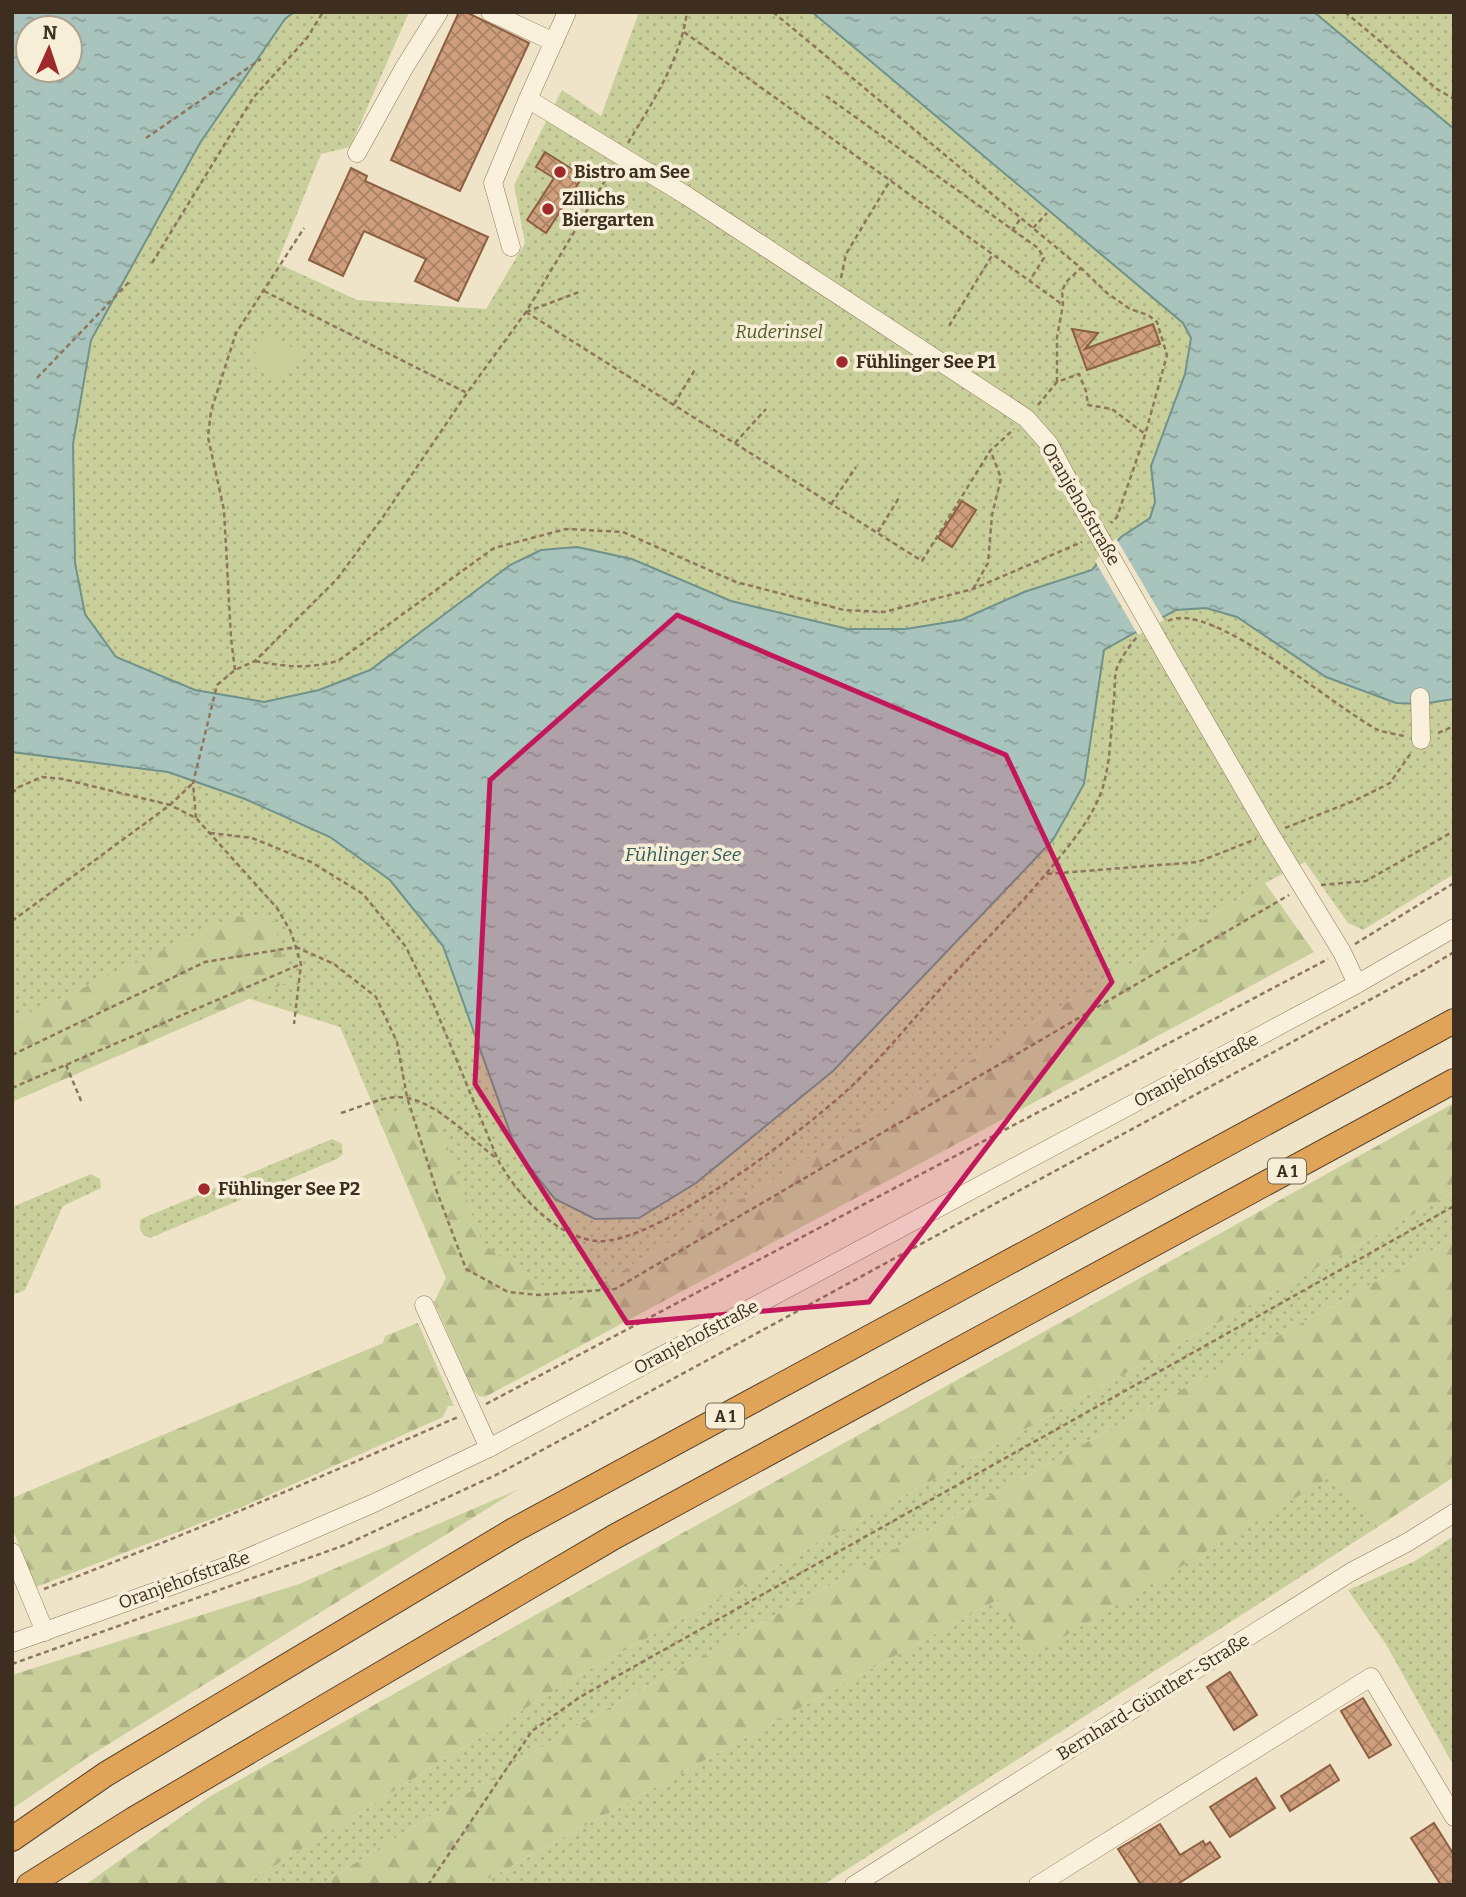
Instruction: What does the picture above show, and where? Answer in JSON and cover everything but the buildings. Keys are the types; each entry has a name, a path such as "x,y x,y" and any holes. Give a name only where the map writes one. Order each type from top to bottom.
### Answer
{"highway":[{"name":"A 1","path":"12,1839 106,1774 514,1530 1454,1021"},
{"name":"A 1","path":"29,1885 134,1819 592,1549 1454,1081"}],"street":[{"path":"357,153 404,68 439,12"},
{"path":"490,12 554,42"},
{"path":"511,247 493,183 567,12"},
{"name":"Oranjehofstraße","path":"528,99 648,171 1026,418 1049,444 1167,656 1342,952 1357,984"},
{"path":"1420,697 1421,740"},
{"name":"Oranjehofstraße","path":"12,1643 238,1562 372,1504 489,1448 1357,984 1454,928"},
{"path":"425,1305 489,1448"},
{"name":"Bernhard-Günther-Straße","path":"854,1885 1339,1580 1454,1513"},
{"path":"12,1552 45,1632"},
{"path":"1038,1885 1371,1677 1454,1816"}],"path":[{"path":"152,263 253,98 307,38 323,12"},
{"path":"196,818 193,783 217,685 235,670 255,661 337,579 383,517 526,312 664,85 684,32 687,12"},
{"path":"526,312 922,561 990,451 1026,418 1057,382 1079,374 1088,405 1112,409 1145,435 1167,355 1157,322 1148,314 1130,309 1107,293 1081,268 773,12"},
{"path":"1345,12 1437,89 1454,99"},
{"path":"684,32 1063,305"},
{"path":"146,138 261,59"},
{"path":"826,96 1038,248 1044,258 1030,280"},
{"path":"839,296 846,254 891,179"},
{"path":"1033,228 1046,213"},
{"path":"1012,231 1021,218"},
{"path":"235,670 224,510 208,437 211,411 236,333 304,228"},
{"path":"949,326 993,254"},
{"path":"1057,382 1057,337 1063,305 1062,291 1066,282 1081,268"},
{"path":"37,378 129,282"},
{"path":"264,291 467,393"},
{"path":"526,312 579,292"},
{"path":"673,404 696,368"},
{"path":"734,443 766,409"},
{"path":"255,661 288,668 314,667 338,661 494,548 566,529 623,532 736,582 844,610 884,612 973,589 988,563 992,515 1001,478 990,451"},
{"path":"831,504 856,467"},
{"path":"877,533 900,496"},
{"path":"1047,874 1198,862 1356,800 1390,783 1421,740 1380,731 1256,648 1209,624 1174,618 1164,623"},
{"path":"210,833 252,838 311,862 363,894 406,947 433,1003 498,1160 510,1181 533,1207 575,1235 597,1241 620,1239 664,1221 723,1185 803,1127 858,1080 1047,874 1098,800 1109,754 1116,669 1135,638 1145,633"},
{"path":"12,793 42,777 81,782 170,805 196,818 277,908 292,932 301,964 294,1024"},
{"path":"12,921 170,805 193,783"},
{"path":"12,1055 205,962 296,947 334,964 376,997 397,1042 407,1097 437,1192 466,1269 508,1292 539,1295 615,1289 1303,887 1366,881 1454,831"},
{"path":"29,1595 346,1467 473,1411 1342,952 1454,883"},
{"path":"12,1088 301,964"},
{"path":"66,1065 82,1103"},
{"path":"341,1113 390,1097 407,1097 427,1104 498,1160"},
{"path":"428,1885 537,1725 580,1696 1454,1206"}],"highlighted area":[{"path":"677,615 1006,755 1112,982 869,1302 627,1323 475,1084 490,780"}],"green space":[{"name":"Ruderinsel","path":"294,12 409,12 350,147 321,154 277,263 357,300 486,309 525,243 514,185 562,90 601,116 639,12 812,12 1183,323 1191,338 1185,374 1151,466 1155,502 1150,518 1121,537 1092,570 1024,592 961,620 906,629 848,629 731,601 632,559 470,594 370,670 319,690 264,702 195,690 116,657 85,614 75,563 73,444 91,340 200,143 285,19"},
{"path":"1314,12 1454,12 1454,129 1452,127"},
{"path":"269,332 300,353 281,383 249,363"},
{"path":"1206,608 1237,617 1326,677 1422,704 1454,699 1454,874 1363,930 1348,923 1305,862 1265,883 569,1303 446,1278 340,1027 250,999 214,927 12,1021 12,752 168,772 245,799 330,837 390,880 443,946 517,1152 639,1218 696,1183 833,1071 1053,840 1084,784 1104,650 1176,610"},
{"path":"1265,883 1314,952 485,1397 479,1396 473,1390 434,1302 446,1278 376,1110 438,1121 483,1244 569,1303"},
{"path":"236,916 274,921 288,982 12,1102 12,1021"},
{"path":"1454,1103 1454,1192 569,1681 244,1885 85,1885 209,1797"},
{"path":"332,1139 342,1144 343,1154 337,1159 150,1238 141,1231 141,1219"},
{"path":"91,1174 100,1179 101,1188 63,1206 25,1290 12,1295 12,1207"},
{"path":"1454,1192 1454,1238 569,1730 320,1885 244,1885 569,1681"},
{"path":"1454,1238 1454,1477 1376,1528 1330,1477 1032,1656 999,1599 477,1885 320,1885 569,1730"},
{"path":"418,1323 454,1406 448,1406 443,1417 240,1508 36,1587 12,1528 12,1498 383,1343 385,1336"},
{"path":"1330,1476 1376,1528 823,1885 477,1885 999,1599 1032,1655"},
{"path":"519,1489 88,1757 12,1809 12,1675 299,1584"},
{"path":"1454,1536 1454,1759 1451,1761 1387,1646 1348,1590 1415,1561"}],"water":[{"name":"Fühlinger See","path":"12,12 294,12 285,19 200,143 91,340 73,444 75,563 85,614 116,657 195,690 264,702 319,690 370,670 510,565 541,550 577,547 632,559 731,601 848,629 906,629 961,620 1024,592 1092,570 1121,537 1150,518 1155,502 1151,466 1185,374 1191,338 1183,323 812,12 1314,12 1454,129 1454,699 1422,704 1396,703 1326,677 1237,617 1206,608 1176,610 1104,650 1084,784 1053,840 833,1071 696,1183 639,1218 595,1219 555,1199 517,1152 443,946 390,880 330,837 245,799 168,772 12,752"}],"pier":[{"path":"1116,538 1164,620 1138,635 1095,561"}],"place":[{"name":"Bistro am See","path":"560,172"},
{"name":"Zillichs Biergarten","path":"548,209"},
{"name":"Fühlinger See P1","path":"842,362"},
{"name":"Fühlinger See P2","path":"204,1189"}]}
